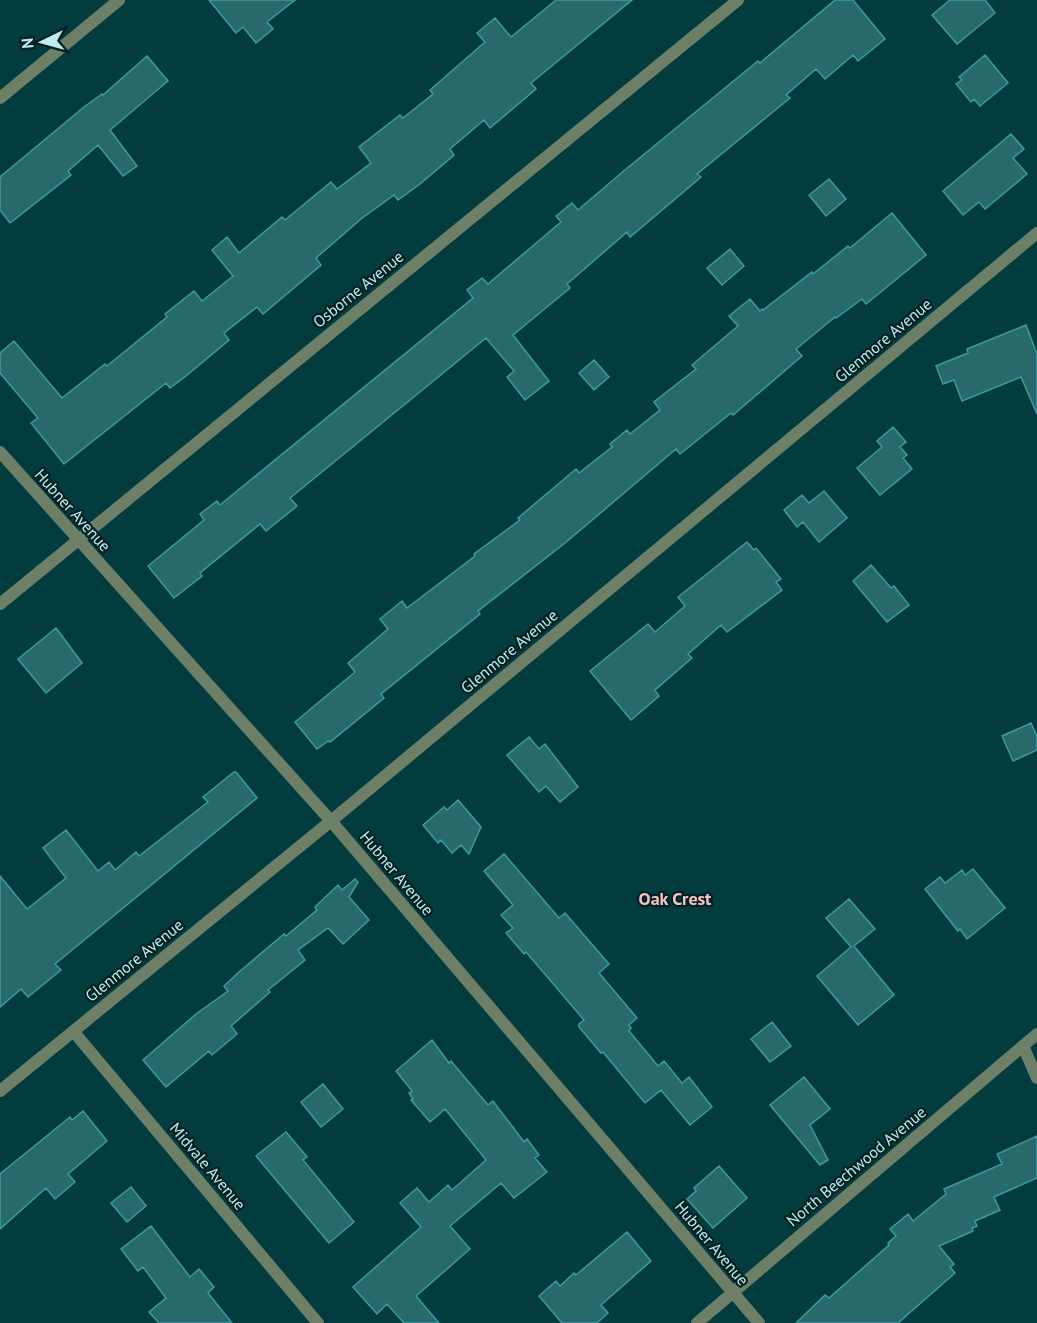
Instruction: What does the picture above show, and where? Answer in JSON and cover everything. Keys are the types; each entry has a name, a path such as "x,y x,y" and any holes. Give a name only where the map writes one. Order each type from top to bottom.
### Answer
{"street":[{"path":"0,98 119,0"},
{"name":"Osborne Avenue","path":"0,604 738,0"},
{"name":"Glenmore Avenue","path":"0,1091 332,821 1037,233"},
{"name":"Hubner Avenue","path":"0,452 332,821 759,1323"},
{"name":"Midvale Avenue","path":"73,1031 318,1323"},
{"name":"North Beechwood Avenue","path":"697,1323 1037,1034"},
{"path":"1023,1046 1037,1078"}],"building":[{"path":"209,0 295,0 267,22 273,29 256,43 243,27 236,33"},
{"path":"556,0 632,0 531,83 536,89 490,128 484,120 450,149 454,155 420,184 398,200 394,195 361,219 316,258 321,265 263,314 257,307 224,333 229,340 186,376 170,388 166,383 64,464 31,423 38,418 0,373 0,353 14,341 62,398 105,364 107,366 167,317 165,314 194,291 202,301 233,276 212,250 227,237 239,253 282,217 285,220 331,182 337,189 371,163 359,147 400,115 403,118 433,94 430,90 485,42 477,33 495,18 511,37"},
{"path":"835,0 853,0 885,39 858,61 853,55 825,79 816,69 786,95 790,98 697,174 701,177 630,237 627,232 567,284 570,288 513,335 549,381 525,400 507,377 514,371 486,338 290,498 297,506 266,531 260,524 200,573 202,576 174,598 148,566 204,520 200,514 217,501 220,505 473,298 467,290 482,278 488,284 561,222 556,216 572,203 578,210"},
{"path":"950,0 985,0 995,13 957,44 932,15"},
{"path":"985,55 1008,83 980,106 974,99 971,102 956,84 962,80 959,77"},
{"path":"147,56 168,81 110,130 137,166 123,176 98,145 68,171 71,175 10,223 0,210 0,177 84,107 103,95"},
{"path":"1011,134 1024,149 1013,158 1027,174 985,209 979,202 963,215 943,191"},
{"path":"829,179 846,199 826,216 809,195"},
{"path":"892,213 926,255 866,304 862,299 835,317 796,349 802,356 733,415 731,413 680,454 676,449 565,543 478,611 480,614 381,694 384,698 330,742 328,741 317,749 295,722 355,672 348,663 388,629 380,619 402,601 407,608 520,520 518,518 576,469 579,473 612,447 610,444 627,430 630,434 660,410 654,402 696,369 692,365 738,326 729,316 750,299 760,311 763,310 848,246 850,248"},
{"path":"730,249 744,266 722,285 707,268"},
{"path":"1026,325 1037,354 1037,414 1021,377 962,401 954,380 943,384 936,366 968,353 967,349"},
{"path":"594,360 609,377 594,390 579,373"},
{"path":"893,427 906,442 900,447 907,455 903,458 912,469 880,495 857,468 882,447 877,441"},
{"path":"824,491 847,518 819,542 803,522 797,527 784,510 802,495 809,503"},
{"path":"747,542 754,550 756,548 781,579 776,582 782,590 727,632 721,625 688,654 692,658 655,690 659,696 631,720 590,671 648,624 655,632 685,606 678,597"},
{"path":"871,565 891,588 894,586 909,605 887,622 853,581"},
{"path":"56,628 82,663 46,693 18,659"},
{"path":"1031,723 1037,736 1037,750 1013,761 1002,736"},
{"path":"529,737 539,749 545,744 578,787 560,802 546,786 539,792 507,755"},
{"path":"234,772 257,798 55,964 61,970 28,997 21,989 0,1007 0,876 27,909 66,878 43,848 66,830 98,871 109,862 115,870 136,852 139,856 208,802 203,797"},
{"path":"458,800 481,827 469,854 461,845 452,853 441,840 438,843 423,825 444,807 447,810"},
{"path":"504,854 559,918 565,913 609,964 599,973 637,1018 629,1025 631,1028 629,1031 658,1066 664,1061 682,1083 689,1077 712,1107 690,1125 661,1090 645,1103 579,1027 584,1020 526,952 524,954 506,933 513,928 501,915 513,905 484,871"},
{"path":"973,869 1005,908 967,939 925,889 940,877 945,883 962,870 965,875"},
{"path":"355,879 358,882 349,897 369,920 343,944 328,928 298,950 305,960 268,990 270,992 231,1026 237,1034 212,1055 209,1051 166,1087 143,1060 196,1014 228,991 224,986 284,934 286,936 317,910 315,907 338,885 342,890"},
{"path":"849,899 875,929 854,946 894,995 858,1025 817,976 851,947 826,918"},
{"path":"772,1022 791,1046 770,1062 751,1039"},
{"path":"432,1040 449,1063 451,1061 488,1105 493,1101 524,1142 527,1139 539,1155 535,1158 547,1172 514,1198 501,1183 450,1226 470,1249 416,1296 439,1323 404,1323 387,1304 377,1314 353,1287 421,1227 400,1203 417,1188 429,1202 448,1185 452,1190 486,1160 445,1109 430,1122 411,1100 413,1099 409,1093 412,1091 396,1071"},
{"path":"804,1077 830,1109 810,1125 828,1160 820,1165 770,1105"},
{"path":"323,1084 343,1109 321,1127 301,1102"},
{"path":"83,1111 107,1141 68,1174 75,1182 55,1199 46,1188 0,1229 0,1174 70,1117 72,1120"},
{"path":"286,1132 307,1157 303,1160 354,1222 329,1243 256,1156"},
{"path":"1037,1136 1037,1178 994,1197 1000,1210 975,1221 977,1226 972,1228 973,1231 939,1246 954,1264 950,1267 955,1273 898,1323 796,1323 825,1295 829,1298 889,1245 888,1243 896,1236 890,1229 908,1214 913,1221 946,1194 944,1189 1002,1164 997,1154"},
{"path":"719,1166 747,1198 713,1228 687,1199 696,1191 694,1188"},
{"path":"131,1187 146,1206 127,1222 111,1203"},
{"path":"151,1226 190,1277 199,1269 214,1287 208,1293 232,1323 159,1323 149,1312 166,1298 143,1267 138,1271 121,1249"},
{"path":"627,1232 651,1261 601,1305 608,1313 597,1323 562,1323 539,1296 556,1281 560,1286 574,1273 576,1275"}],"district":[{"name":"Oak Crest","path":"675,898"}]}
